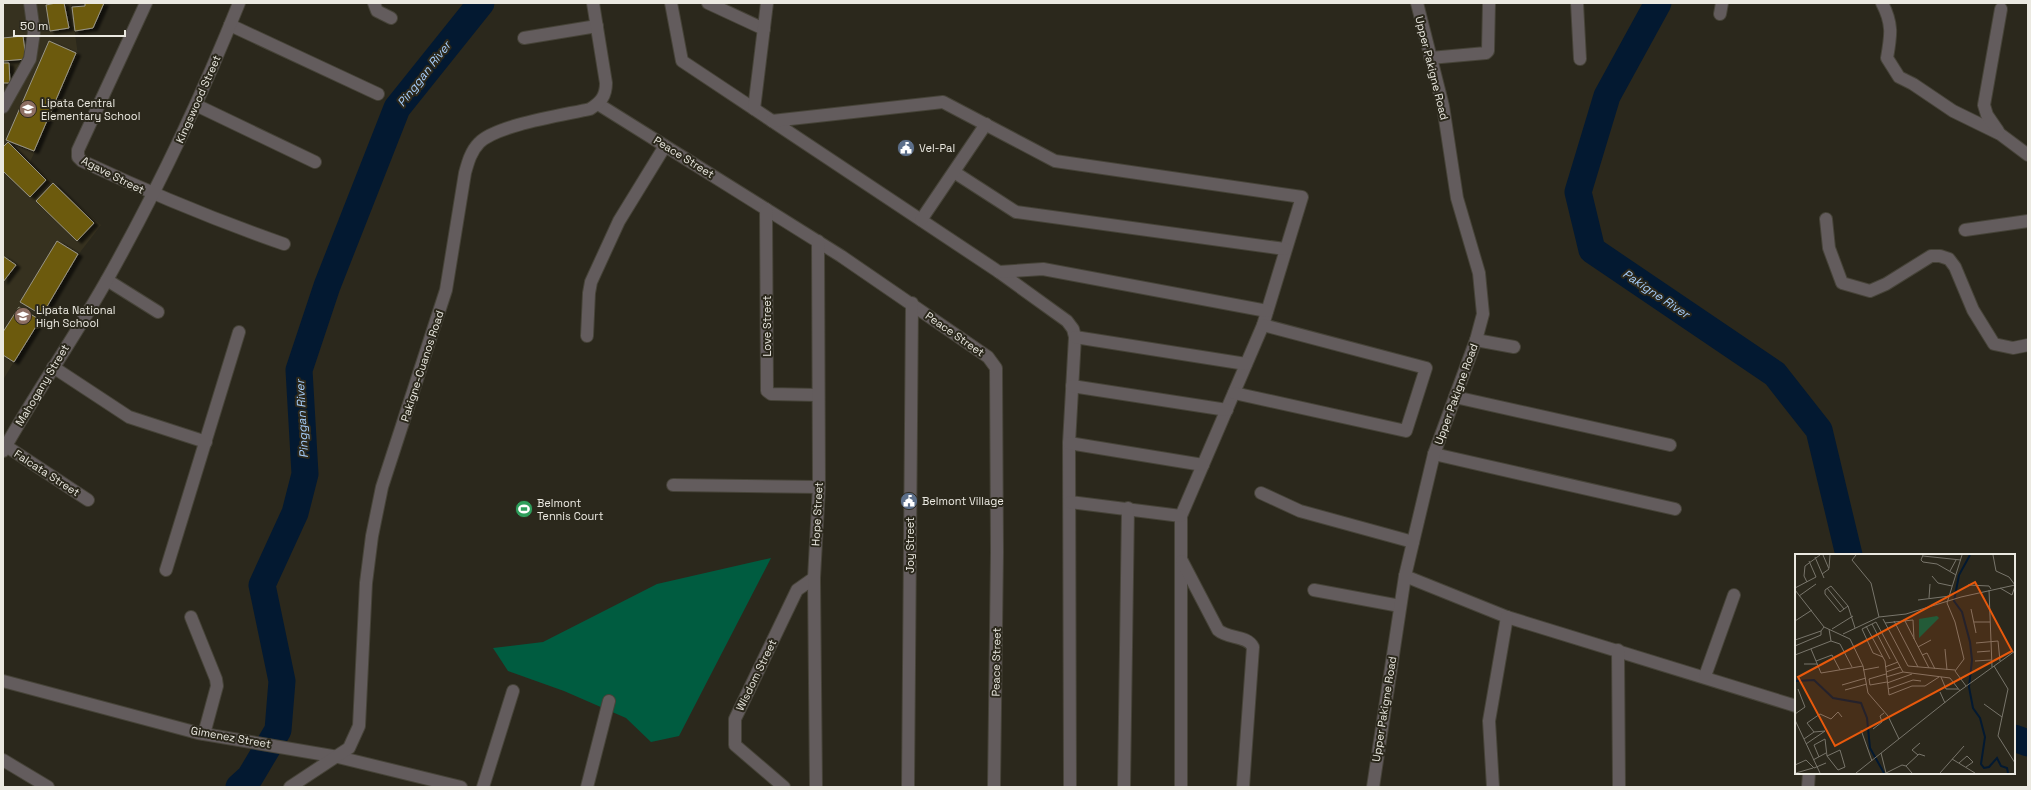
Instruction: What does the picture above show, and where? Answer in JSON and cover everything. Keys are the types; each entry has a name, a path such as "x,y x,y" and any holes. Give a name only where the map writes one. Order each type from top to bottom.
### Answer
{"street":[{"path":"3,107 30,59 34,32 30,3"},
{"name":"Agave Street","path":"146,3 78,150 78,157 82,161 154,195 214,219 284,244"},
{"name":"Kingswood Street","path":"154,195 196,105 240,3"},
{"path":"374,3 377,11 391,18"},
{"path":"593,3 606,83 605,95 598,104"},
{"path":"671,3 682,61 999,272 1067,321 1073,329 1075,337 1069,443 1070,787"},
{"path":"708,3 764,29"},
{"path":"754,109 767,3"},
{"name":"Upper Pakigne Road","path":"1373,787 1405,576 1434,454 1476,340 1483,314 1479,273 1457,198 1443,106 1430,58 1418,3"},
{"path":"1430,58 1488,51 1489,3"},
{"path":"1577,3 1580,59"},
{"path":"1882,3 1889,17 1891,34 1887,58 1899,76 1914,84 1953,110 2000,134 2028,155"},
{"path":"2000,134 1986,115 1984,105 2001,9"},
{"path":"230,26 378,94"},
{"path":"524,38 597,26"},
{"path":"772,121 944,102 1055,161 1302,197 1263,324 1182,516 1181,787"},
{"name":"Peace Street","path":"598,104 818,241 912,303 988,357 996,368 997,552 994,787"},
{"name":"Pakigne-Cuanos Road","path":"290,787 338,757 349,748 359,726 366,583 372,536 382,487 443,304 469,157 479,142 491,134 590,109 598,104"},
{"path":"196,105 315,162"},
{"path":"921,220 986,124"},
{"path":"587,336 588,293 592,282 619,221 665,146"},
{"path":"954,172 1016,212 1285,249"},
{"name":"Mahogany Street","path":"5,448 53,366 107,280 154,195"},
{"name":"Love Street","path":"766,209 767,391 771,394 818,396"},
{"path":"1826,219 1829,248 1842,283 1870,291 1886,284 1931,256 1940,256 1949,259 1955,267 1973,310 1994,344 2013,348 2028,345"},
{"path":"1965,230 2028,222"},
{"name":"Hope Street","path":"816,787 814,578 819,487 818,241"},
{"path":"999,272 1043,269 1267,311"},
{"path":"107,280 158,312"},
{"name":"Joy Street","path":"908,787 912,303"},
{"path":"1234,393 1406,431 1426,368 1263,324"},
{"path":"166,570 239,332"},
{"path":"1075,337 1246,364"},
{"path":"1476,340 1514,347"},
{"path":"53,366 129,417 206,442"},
{"path":"1072,386 1227,410"},
{"path":"1455,397 1670,445"},
{"path":"1069,443 1203,465"},
{"name":"Falcata Street","path":"5,448 88,500"},
{"path":"1434,454 1675,509"},
{"path":"673,485 819,487"},
{"path":"1261,493 1300,511 1413,542"},
{"path":"1070,502 1128,508 1182,516"},
{"path":"1124,787 1128,508"},
{"path":"1181,558 1218,630 1223,634 1246,640 1253,647 1243,787"},
{"path":"1405,576 1507,617 1705,676 1795,706"},
{"name":"Wisdom Street","path":"784,787 735,744 735,719 797,590 814,578"},
{"path":"1314,590 1400,606"},
{"path":"1705,676 1734,595"},
{"path":"191,617 216,679 217,686 204,734"},
{"path":"1493,787 1489,721 1507,617"},
{"path":"1618,650 1620,787"},
{"name":"Gimenez Street","path":"3,681 204,734 279,745 338,757 461,787"},
{"path":"483,787 513,691"},
{"path":"587,787 609,701"},
{"path":"3,760 48,787"},
{"path":"1808,787 1809,774"}],"shaded area":[{"name":"Lipata Central Elementary School","path":"3,3 71,3 78,56 30,162 101,225 81,251 3,380"}],"green space":[{"path":"771,558 679,736 651,742 626,718 564,691 508,671 493,648 543,642 657,584"}],"building":[{"path":"64,3 69,28 50,31 46,5"},
{"path":"85,3 104,3 93,28 75,31 72,7 85,6"},
{"path":"23,36 26,59 3,61 3,38"},
{"path":"49,41 76,53 34,151 6,140"},
{"path":"3,63 9,63 10,83 3,83"},
{"path":"8,142 46,180 30,197 3,171 3,147"},
{"path":"53,183 94,223 77,241 36,201"},
{"path":"57,241 78,254 42,315 20,302"},
{"path":"3,256 16,265 3,282"},
{"path":"19,307 40,320 14,362 3,355 3,332"}],"waterway":[{"name":"Pinggan River","path":"239,787 250,777 278,730 282,681 262,585 295,513 305,474 299,370 327,286 397,108 481,3"},
{"name":"Pakigne River","path":"1658,3 1607,96 1578,192 1592,250 1775,374 1819,430 1849,554"},
{"name":"Pakigne River","path":"2015,738 2028,743"}],"place":[{"name":"Lipata Central Elementary School","path":"28,109"},
{"name":"Vel-Pal","path":"906,148"},
{"name":"Lipata National High School","path":"23,316"},
{"name":"Belmont Village","path":"909,501"},
{"name":"Belmont Tennis Court","path":"524,509"}]}
